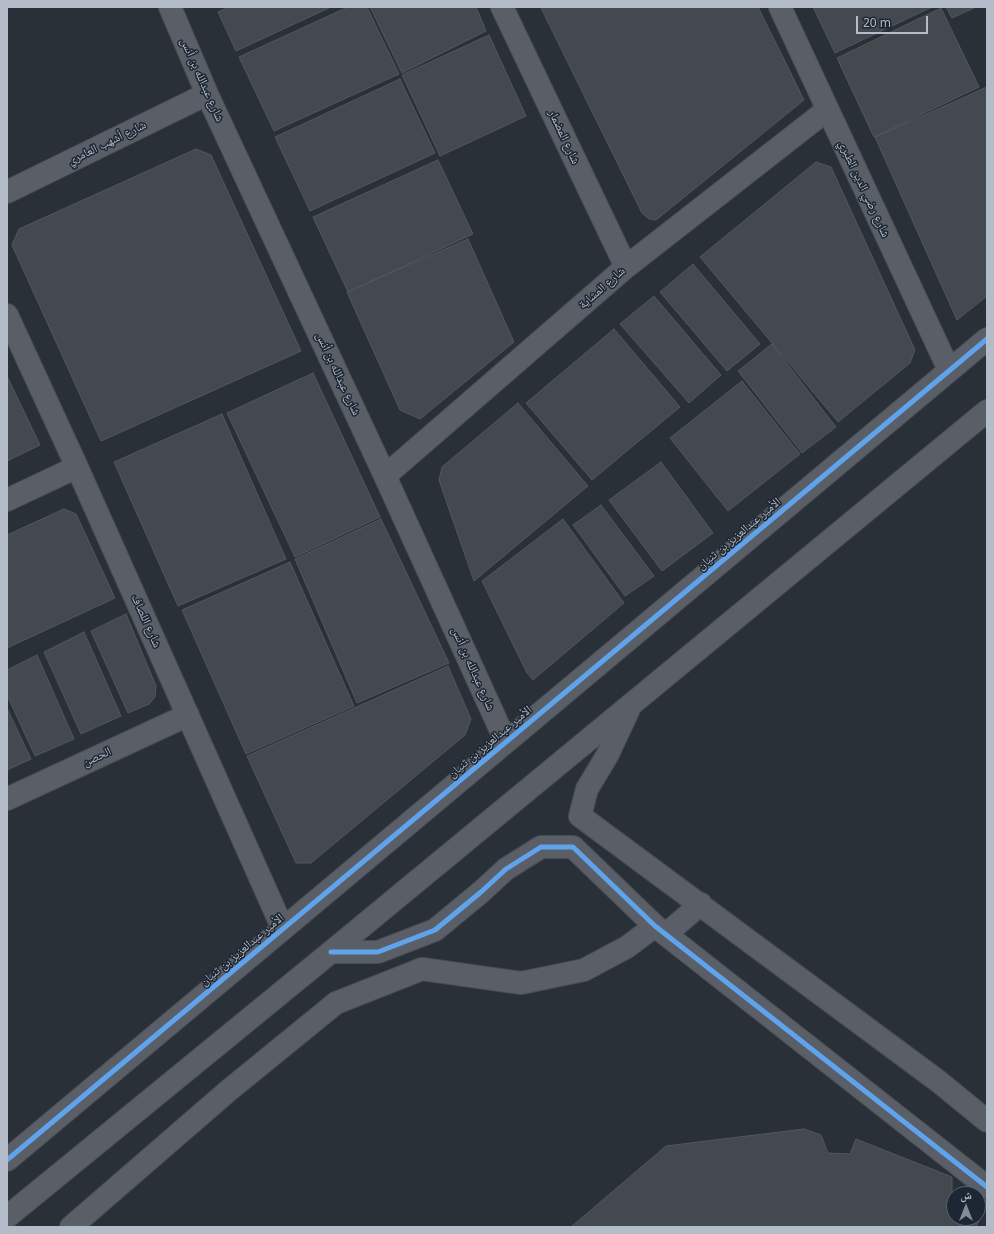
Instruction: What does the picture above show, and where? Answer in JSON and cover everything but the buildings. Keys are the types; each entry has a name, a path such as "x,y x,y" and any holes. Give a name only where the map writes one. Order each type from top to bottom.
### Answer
{"street":[{"name":"شارع عبدالله بن أنس","path":"170,7 207,94 385,476 506,742"},
{"name":"شارع المضمار","path":"502,7 626,267"},
{"name":"شارع رضي الدين الطبري","path":"780,7 949,370"},
{"name":"شارع أشهب العامري","path":"7,192 207,94"},
{"name":"شارع المشاية","path":"385,476 626,267 827,110"},
{"name":"شارع اللصاف","path":"7,315 77,467 283,929"},
{"name":"الأمير عبدالعزيز بن ثنيان","path":"7,1160 987,339"},
{"path":"7,1217 987,411"},
{"path":"7,500 77,467"},
{"path":"632,703 608,754 587,789 580,816 701,904 938,1081 987,1121"},
{"name":"الحصن","path":"7,799 188,715"},
{"path":"331,952 378,952 435,930 506,869 541,847 573,847 661,930 987,1187"},
{"path":"71,1227 228,1091 336,1003 422,969 521,984 584,970 661,930 701,904"}],"cycle path":[{"path":"7,1160 987,339"},
{"path":"331,952 378,952 435,930 506,869 541,847 573,847 655,926 987,1187"}]}
